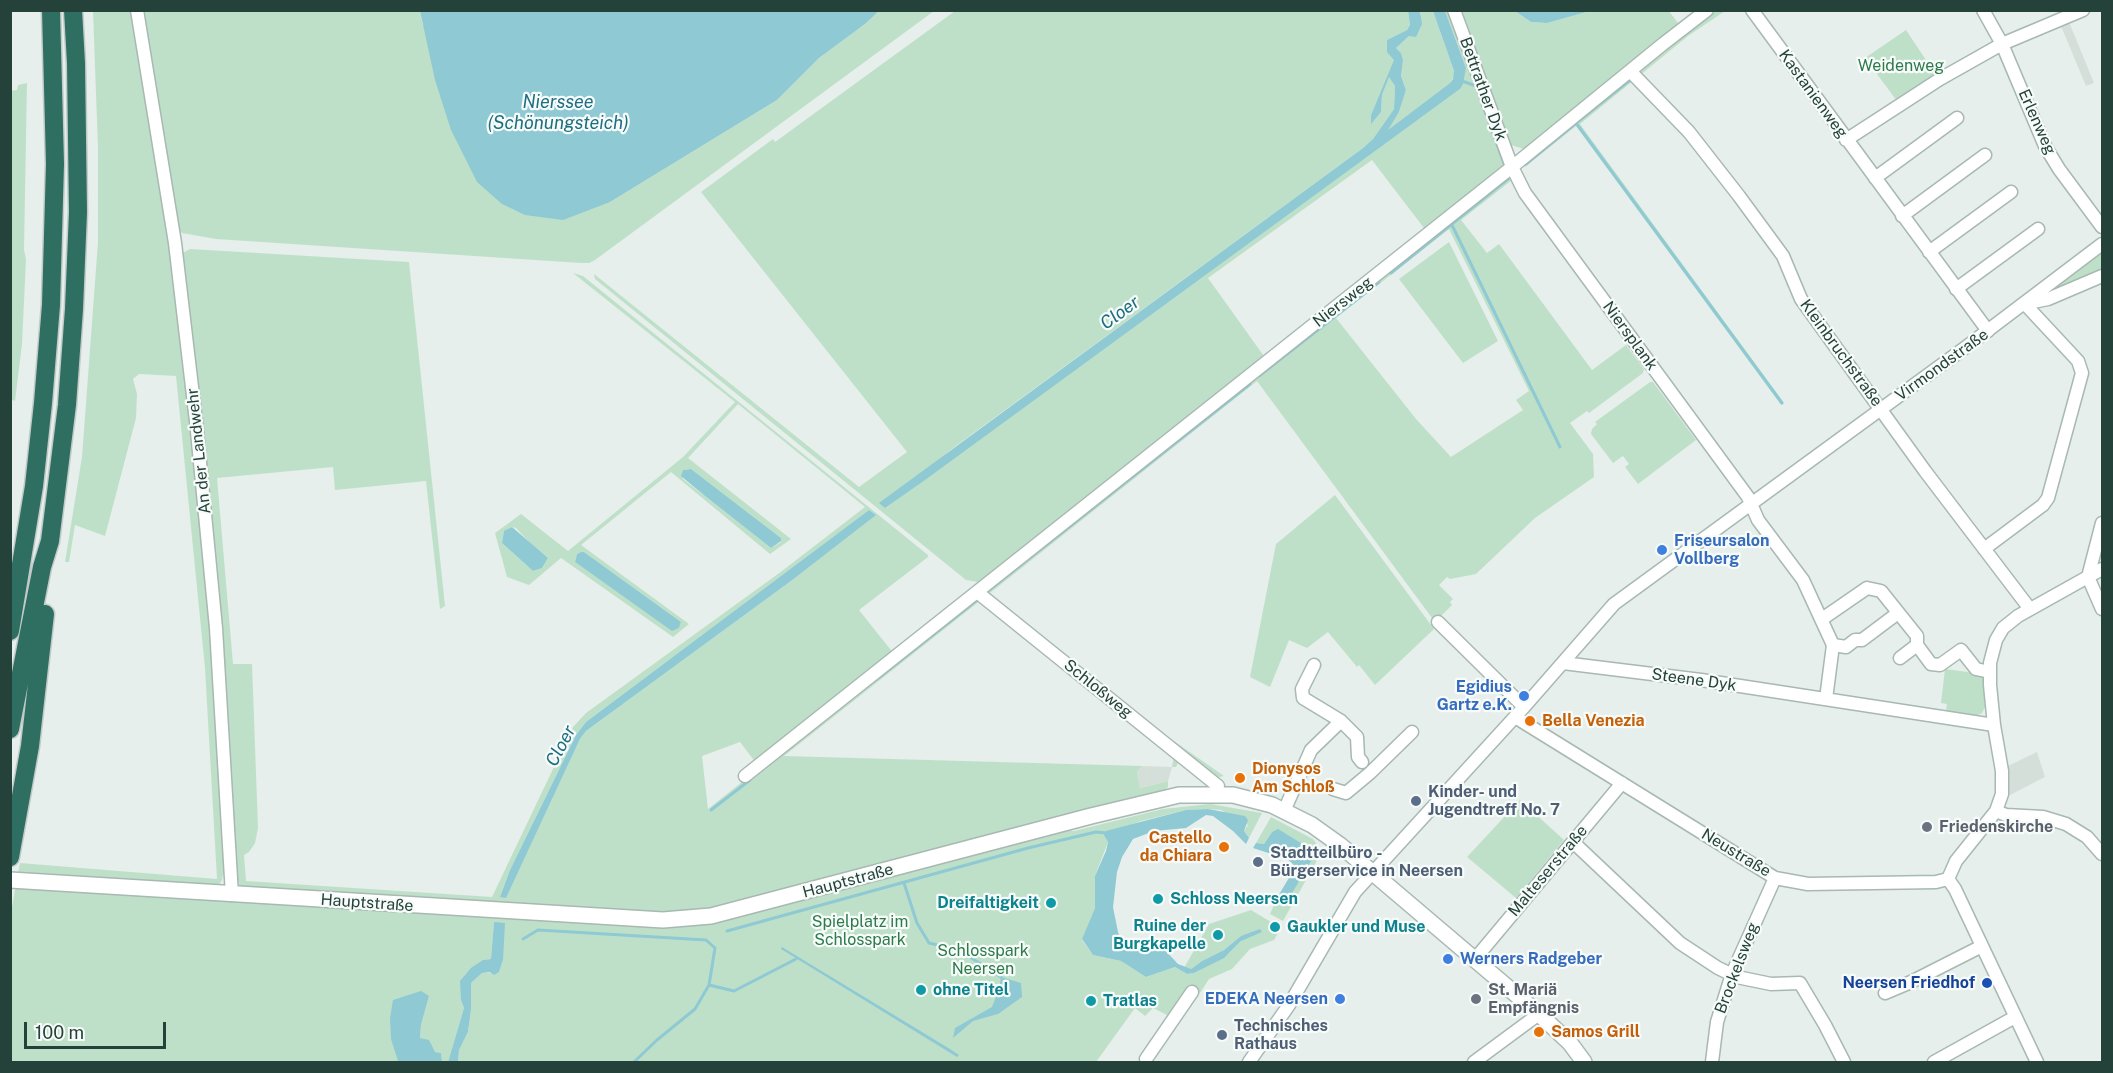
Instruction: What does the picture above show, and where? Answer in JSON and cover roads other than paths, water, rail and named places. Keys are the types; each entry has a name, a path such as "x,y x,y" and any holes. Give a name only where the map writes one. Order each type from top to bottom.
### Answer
{"highway":[{"path":"10,631 40,434 51,305 55,164 51,10"},
{"path":"10,729 42,567 50,541 67,405 77,257 77,117 73,10"},
{"path":"11,854 25,781 34,714 52,568 50,541"},
{"path":"10,596 20,575"}],"street":[{"name":"An der Landwehr","path":"137,10 175,243 196,421 215,622 232,894"},
{"name":"Bettrather Dyk","path":"1454,10 1512,167"},
{"name":"Niersweg","path":"745,776 1707,10"},
{"name":"Kastanienweg","path":"1752,10 1988,331"},
{"name":"Erlenweg","path":"1983,10 2002,44 2045,146 2059,169 2103,227"},
{"path":"1846,140 1934,82 2002,44 2083,10"},
{"name":"Kleinbruchstraße","path":"1630,71 1689,132 1739,196 1783,256 1801,299 2030,609"},
{"path":"1875,178 1957,118"},
{"path":"1902,216 1985,155"},
{"name":"Niersplank","path":"1512,167 1531,201 1751,504"},
{"path":"1929,252 2011,192"},
{"path":"1956,289 2038,229"},
{"name":"Virmondstraße","path":"1249,1062 1289,1005 1352,896 1621,597 1988,331 2103,244"},
{"path":"2024,303 2048,299 2103,276"},
{"path":"1984,549 2043,505 2048,498 2082,373 2078,361 2024,303"},
{"path":"1751,504 1758,520 1803,580 1833,645 1826,699"},
{"path":"2103,523 2088,577 2103,609"},
{"path":"2037,1062 1948,879 1956,861 1996,811 2002,794 2003,777 1994,725 1990,672 1991,654 1999,634 2008,624 2030,609 2103,569"},
{"path":"1822,619 1867,588 1881,591 1917,636 1917,645 1931,664 1940,665 1961,650 1976,669 1990,672"},
{"name":"Schloßweg","path":"978,592 1218,786"},
{"path":"1833,645 1846,647 1855,640 1862,640 1898,613"},
{"path":"1438,622 1524,707"},
{"path":"1900,657 1917,645"},
{"name":"Steene Dyk","path":"1563,663 1701,680 1994,725"},
{"path":"1314,664 1302,689 1303,698 1341,721 1357,737 1358,757 1362,762"},
{"name":"Neustraße","path":"1515,717 1775,878 1808,884 1936,882 1948,879"},
{"path":"1284,810 1311,750 1341,721"},
{"path":"1332,789 1346,793 1412,732"},
{"name":"Malteserstraße","path":"1475,959 1622,783"},
{"name":"Hauptstraße","path":"10,880 663,920 711,916 1179,795 1233,795 1284,810 1321,832 1372,872 1539,1014 1570,1043 1584,1062"},
{"path":"1996,811 2006,815 2043,817 2066,824 2087,837 2103,854"},
{"path":"1573,842 1680,943 1732,974 1771,984 1800,983 1844,1062"},
{"name":"Brockelsweg","path":"1712,1062 1717,1022 1732,974 1775,878"},
{"path":"1885,993 1982,946"},
{"path":"1147,1061 1192,992"},
{"path":"1474,1062 1539,1014"},
{"path":"1934,1062 2015,1017"}],"water":[{"name":"Nierssee (Schönungsteich)","path":"420,11 879,11 819,58 777,100 610,202 563,220 525,215 502,204 477,182 451,130 435,80"},
{"path":"1408,11 1420,11 1422,24 1416,37 1409,36 1396,48 1403,60 1401,76 1406,90 1399,112 1388,130 1453,79 1454,71 1433,11 1445,11 1466,68 1460,89 925,480 885,508 879,503 1373,139 1394,109 1395,86 1389,77 1382,95 1381,112 1371,124 1371,115 1394,60 1387,52 1387,40 1407,30 1410,25"},
{"path":"1515,11 1590,11 1547,23 1531,22"},
{"path":"691,469 781,538 781,541 771,548 705,496 681,476 683,470"},
{"path":"869,510 876,515 791,581 586,731 580,739 506,898 500,897 510,870 576,735 586,722"},
{"path":"512,527 548,558 542,568 533,571 502,543 504,531"},
{"path":"581,552 681,622 679,628 672,631 575,562 577,554"},
{"path":"1208,809 1245,816 1248,820 1244,831 1249,838 1246,844 1213,816 1206,815 1186,828 1154,831 1133,839 1122,857 1117,872 1113,907 1121,939 1131,945 1163,948 1178,964 1191,969 1224,950 1241,936 1260,929 1262,932 1241,941 1224,958 1194,973 1187,974 1175,967 1146,977 1121,961 1093,955 1082,939 1095,908 1095,876 1106,851 1108,842 1104,835 1106,831 1186,810"},
{"path":"1278,829 1301,843 1313,854 1313,858 1289,898 1282,904 1277,898 1293,871 1293,864 1287,859 1253,848 1256,843 1264,844 1272,832"},
{"path":"494,922 505,923 503,960 499,972 494,975 490,972 482,973 471,983 468,1032 459,1050 458,1062 448,1062 464,1008 460,981 471,968 483,960 491,959"},
{"path":"782,947 959,1055 957,1057 781,949"},
{"path":"1001,977 1021,983 1022,997 998,1014 973,1021 953,1038 955,1028 992,1007"},
{"path":"421,991 429,996 420,1038 429,1040 435,1052 441,1053 442,1062 398,1061 391,1039 390,1018 393,1000"}],"waterway":[{"path":"1576,123 1630,80"},
{"path":"1462,81 1476,86 1505,166"},
{"path":"1526,164 1576,123 1782,403"},
{"path":"1391,273 1509,178"},
{"path":"1451,223 1560,447"},
{"path":"1259,376 1379,282"},
{"path":"989,590 1250,384"},
{"path":"877,679 977,600"},
{"path":"711,810 750,780"},
{"path":"727,931 1028,848 1096,832 1106,833"},
{"path":"904,883 917,923 929,943 959,950 1001,977"},
{"path":"523,939 538,930 706,940 715,948 709,985 695,1009 634,1062"},
{"path":"709,985 734,991 796,959"}],"place":[{"name":"Friseursalon Vollberg","path":"1662,550"},
{"name":"Egidius Gartz e.K.","path":"1524,696"},
{"name":"Bella Venezia","path":"1530,721"},
{"name":"Dionysos Am Schloß","path":"1240,778"},
{"name":"Kinder- und Jugendtreff No. 7","path":"1416,801"},
{"name":"Friedenskirche","path":"1927,827"},
{"name":"Castello da Chiara","path":"1224,847"},
{"name":"Stadtteilbüro - Bürgerservice in Neersen","path":"1258,862"},
{"name":"Schloss Neersen","path":"1158,899"},
{"name":"Dreifaltigkeit","path":"1051,903"},
{"name":"Gaukler und Muse","path":"1275,927"},
{"name":"Ruine der Burgkapelle","path":"1218,935"},
{"name":"Werners Radgeber","path":"1448,959"},
{"name":"Neersen Friedhof","path":"1987,983"},
{"name":"ohne Titel","path":"921,990"},
{"name":"EDEKA Neersen","path":"1340,999"},
{"name":"St. Mariä Empfängnis","path":"1476,999"},
{"name":"Tratlas","path":"1091,1001"},
{"name":"Samos Grill","path":"1539,1032"},
{"name":"Technisches Rathaus","path":"1222,1035"}],"park label":[{"name":"Weidenweg","path":"1901,66"},
{"name":"Spielplatz im Schlosspark","path":"860,931"},
{"name":"Schlosspark Neersen","path":"983,960"}],"water label":[{"name":"Cloer","path":"1120,313"},
{"name":"Cloer","path":"561,746"}]}
